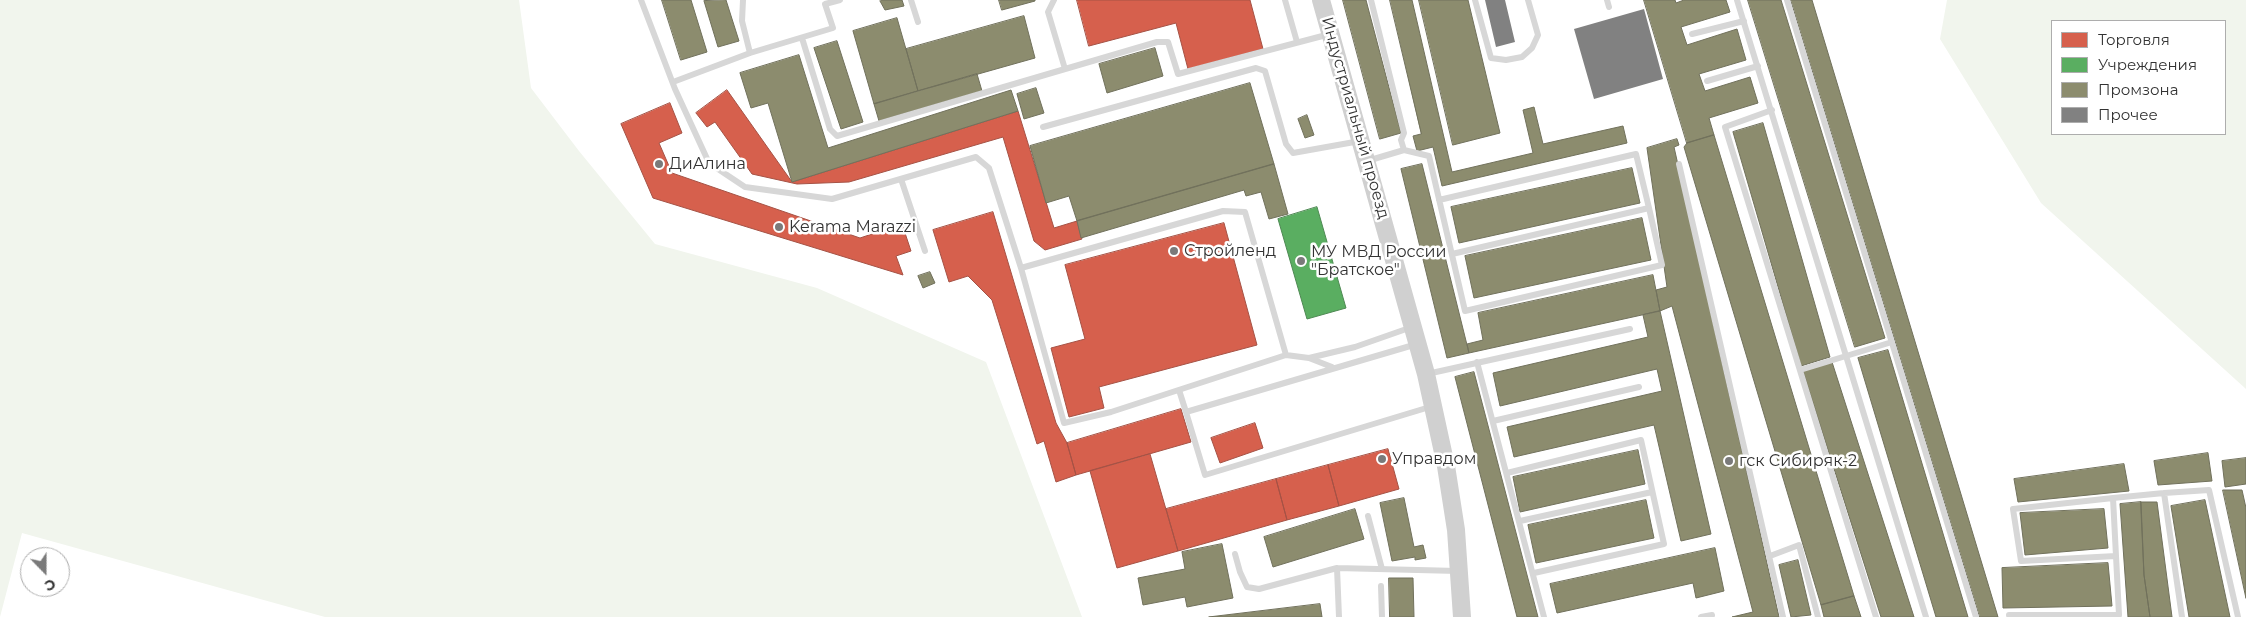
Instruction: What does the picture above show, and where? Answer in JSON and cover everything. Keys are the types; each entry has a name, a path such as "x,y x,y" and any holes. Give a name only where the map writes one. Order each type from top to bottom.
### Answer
{"street":[{"name":"Индустриальный проезд","path":"1321,0 1362,140 1366,161 1426,374 1456,530 1462,617"}],"lane":[{"path":"640,0 673,82 709,163 745,187 832,198 976,157 990,168 1021,268 1064,423 1111,412 1286,355 1309,358 1332,367"},
{"path":"743,0 742,21 750,54"},
{"path":"673,82 750,54 833,28 825,4 840,0"},
{"path":"911,0 918,22"},
{"path":"1054,0 1048,12 1065,69"},
{"path":"1286,0 1298,42"},
{"path":"1371,0 1404,133 1401,140 1404,150"},
{"path":"1475,0 1490,58 1506,60 1522,57 1532,48 1538,35 1528,0"},
{"path":"1737,0 1926,617"},
{"path":"1787,0 1976,617"},
{"path":"1692,34 1744,21"},
{"path":"802,38 830,129 836,136 1157,42 1168,42 1178,74 1331,34"},
{"path":"1708,81 1758,66"},
{"path":"1043,127 1256,68 1265,71 1286,144 1293,153 1362,140"},
{"path":"1772,110 1725,127 1876,617"},
{"path":"1366,161 1404,150 1429,156 1439,200 1452,254 1465,311 1662,265 1636,154 1439,200"},
{"path":"1679,164 1783,617"},
{"path":"901,179 925,251"},
{"path":"1452,254 1649,208"},
{"path":"1021,268 1223,210 1245,212 1286,355"},
{"path":"1426,374 1630,329"},
{"path":"1309,358 1355,347 1416,336"},
{"path":"1186,412 1332,367 1416,336"},
{"path":"1800,370 1892,342"},
{"path":"1477,362 1534,573 1544,617"},
{"path":"1493,421 1639,387"},
{"path":"1180,390 1206,475 1433,406"},
{"path":"1507,473 1641,440 1664,544 1534,573"},
{"path":"2116,556 2021,561 2013,508 2209,490 2238,617"},
{"path":"1520,521 1652,492"},
{"path":"2164,493 2182,617"},
{"path":"2009,615 2119,616 2113,498"},
{"path":"1368,516 1382,569"},
{"path":"1770,556 1799,545 1818,617"},
{"path":"1235,554 1247,587 1259,589 1337,568 1459,571"},
{"path":"1337,568 1338,617"},
{"path":"1381,586 1382,617"},
{"path":"1701,617 1712,615"}],"shaded area":[{"path":"0,0 519,0 531,88 579,151 655,244 817,288 986,362 1082,617 325,617 22,533 0,617"},
{"path":"1947,0 2246,0 2246,389 2041,203 1940,39"}],"building: Торговля":[{"path":"1077,0 1250,0 1263,49 1188,69 1176,23 1089,46"},
{"path":"727,90 792,182 1018,111 1054,228 1077,221 1082,239 1045,250 1034,241 1003,137 849,182 797,184 752,174 715,122 707,127 696,113"},
{"path":"670,103 682,133 659,143 672,173 860,238 902,224 911,251 896,256 903,275 653,198 621,124"},
{"path":"993,212 1056,423 1067,443 1076,475 1056,482 1044,441 1037,444 992,300 968,276 949,282 933,230"},
{"path":"1224,223 1257,345 1099,387 1104,408 1069,417 1051,348 1085,339 1065,265"},
{"path":"1181,409 1191,442 1076,475 1067,443"},
{"path":"1255,423 1263,448 1220,463 1211,438"},
{"path":"1388,449 1399,489 1339,506 1328,465"},
{"path":"1150,454 1178,551 1117,568 1090,471"},
{"path":"1328,465 1339,506 1287,520 1276,479"},
{"path":"1276,479 1287,520 1178,551 1166,509"}],"building: Учреждения":[{"path":"1317,207 1346,308 1307,319 1278,219"}],"building: Промзона":[{"path":"662,0 691,0 707,52 681,60"},
{"path":"726,0 739,41 718,47 704,1"},
{"path":"881,0 902,0 904,6 885,10"},
{"path":"999,0 1035,0 1035,1 1002,10"},
{"path":"1343,0 1366,0 1401,133 1380,139"},
{"path":"1390,0 1412,0 1452,172 1533,153 1523,110 1534,107 1543,144 1623,126 1627,143 1442,186 1433,147 1417,151 1413,136 1421,134"},
{"path":"1419,0 1468,0 1500,133 1453,145"},
{"path":"1644,0 1675,0 1676,3 1684,0 1726,0 1730,12 1681,27 1687,45 1737,29 1746,60 1699,74 1705,91 1750,77 1758,103 1709,118 1714,135 1687,143"},
{"path":"1748,0 1781,0 1885,338 1855,347"},
{"path":"1791,0 1812,0 1998,617 1980,617"},
{"path":"1024,16 1035,58 918,91 906,49"},
{"path":"897,18 918,91 874,104 853,31"},
{"path":"837,41 863,122 841,129 814,48"},
{"path":"1155,48 1163,76 1107,93 1099,64"},
{"path":"799,55 828,148 1011,90 1018,111 792,182 768,103 751,108 740,73"},
{"path":"977,74 982,91 879,121 874,104"},
{"path":"1250,83 1274,164 1077,221 1069,196 1046,203 1030,146"},
{"path":"1036,88 1044,113 1024,119 1017,94"},
{"path":"1307,115 1314,135 1305,138 1298,119"},
{"path":"1763,123 1830,357 1801,366 1733,132"},
{"path":"1714,135 1854,596 1821,605 1684,147 1687,143"},
{"name":"гск Сибиряк-2","path":"1677,139 1679,145 1674,147 1779,617 1732,617 1753,612 1672,306 1660,311 1656,290 1667,287 1647,148"},
{"path":"1274,164 1288,214 1269,219 1261,192 1246,196 1244,190 1081,238 1077,221"},
{"path":"1422,164 1469,353 1447,358 1401,169"},
{"path":"1632,168 1640,203 1459,243 1451,207"},
{"path":"1642,218 1651,260 1474,298 1465,256"},
{"path":"930,272 935,283 923,288 918,276"},
{"path":"1653,275 1660,311 1469,353 1467,344 1483,340 1478,313"},
{"path":"1660,311 1711,534 1681,541 1654,425 1514,457 1507,427 1662,391 1657,369 1500,406 1493,373 1648,337 1643,315"},
{"path":"1888,350 1968,617 1936,617 1858,358"},
{"path":"1832,362 1914,617 1881,617 1803,371"},
{"path":"1474,372 1538,617 1517,617 1455,377"},
{"path":"1638,450 1645,484 1520,512 1513,477"},
{"path":"2208,453 2212,481 2158,485 2154,461"},
{"path":"2246,458 2246,484 2225,487 2222,461"},
{"path":"2124,464 2129,491 2018,502 2014,479"},
{"path":"2223,490 2242,490 2246,508 2246,598"},
{"path":"1404,498 1414,547 1423,545 1426,558 1415,560 1415,557 1392,561 1380,503"},
{"path":"1646,500 1654,538 1536,563 1528,525"},
{"path":"2205,500 2230,617 2189,617 2171,506"},
{"path":"2141,502 2144,575 2150,617 2128,617 2120,504"},
{"path":"2141,502 2157,502 2172,617 2150,617 2144,575"},
{"path":"1355,509 1364,539 1273,567 1264,537"},
{"path":"2104,509 2108,548 2025,555 2020,513"},
{"path":"1222,544 1233,598 1187,607 1185,597 1143,605 1138,578 1185,569 1182,552"},
{"path":"1715,548 1724,591 1696,598 1693,583 1557,613 1550,584"},
{"path":"1798,560 1811,615 1791,617 1779,565"},
{"path":"2108,563 2112,606 2003,608 2002,568"},
{"path":"1389,578 1413,578 1414,617 1390,617"},
{"path":"1854,596 1861,617 1824,617 1821,605"},
{"path":"1320,604 1322,617 1209,617"}],"building: Прочее":[{"path":"1485,0 1505,0 1515,42 1496,47"},
{"path":"1644,9 1663,79 1594,99 1574,29"}],"place":[{"name":"ДиАлина","path":"659,164"},
{"name":"Kerama Marazzi","path":"779,227"},
{"name":"Стройленд","path":"1174,251"},
{"name":"МУ МВД России \"Братское\"","path":"1301,261"},
{"name":"Управдом","path":"1382,459"},
{"name":"гск Сибиряк-2","path":"1729,461"}]}
